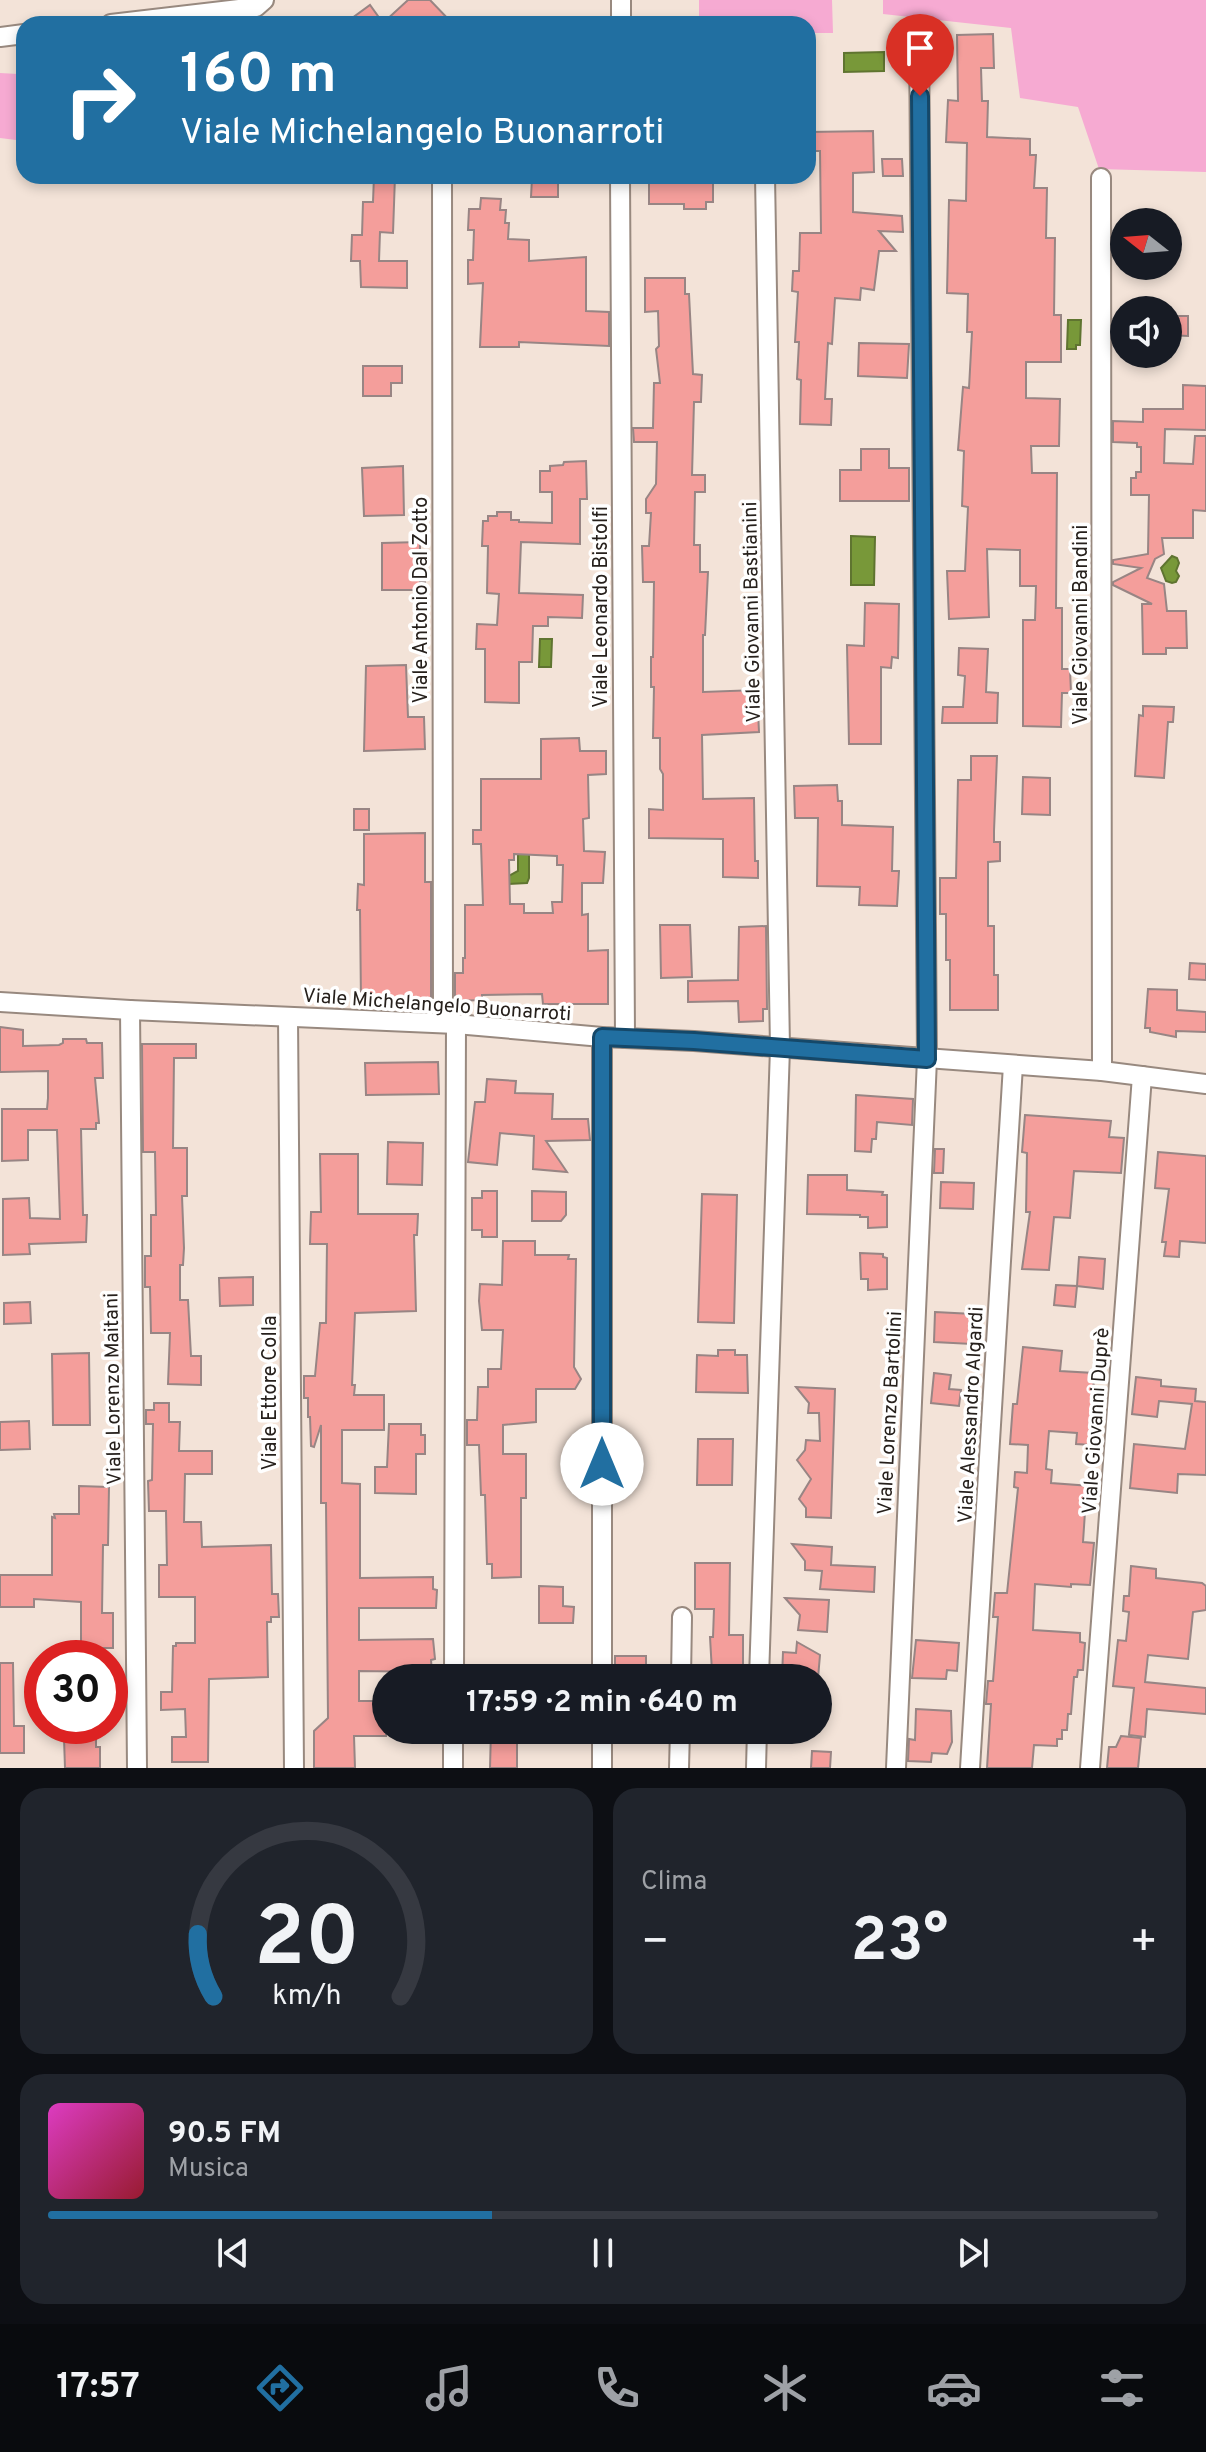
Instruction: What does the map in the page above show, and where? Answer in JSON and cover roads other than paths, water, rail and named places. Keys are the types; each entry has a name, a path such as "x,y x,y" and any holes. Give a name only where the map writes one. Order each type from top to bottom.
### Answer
{"street":[{"path":"179,16 256,7 264,0"},
{"name":"Viale Lorenzo Bartolini","path":"896,1768 927,1059 919,34"},
{"name":"Viale Giovanni Bandini","path":"1101,178 1102,1071"},
{"name":"Viale Antonio Dal Zotto","path":"442,184 454,1664"},
{"name":"Viale Leonardo Bistolfi","path":"620,184 625,1038"},
{"name":"Viale Giovanni Bastianini","path":"759,1664 780,1048 765,184"},
{"name":"Viale Michelangelo Buonarroti","path":"0,1002 449,1023 602,1037 1102,1071 1206,1084"},
{"name":"Viale Lorenzo Maitani","path":"130,1010 137,1768"},
{"name":"Viale Ettore Colla","path":"288,1017 294,1768"},
{"path":"602,1037 602,1664"},
{"name":"Viale Alessandro Algardi","path":"970,1768 1013,1065"},
{"name":"Viale Giovanni Duprè","path":"1090,1768 1142,1076"},
{"path":"681,1664 682,1617"},
{"path":"453,1744 453,1768"},
{"path":"602,1744 602,1768"},
{"path":"679,1768 680,1744"},
{"path":"756,1768 757,1744"}]}
